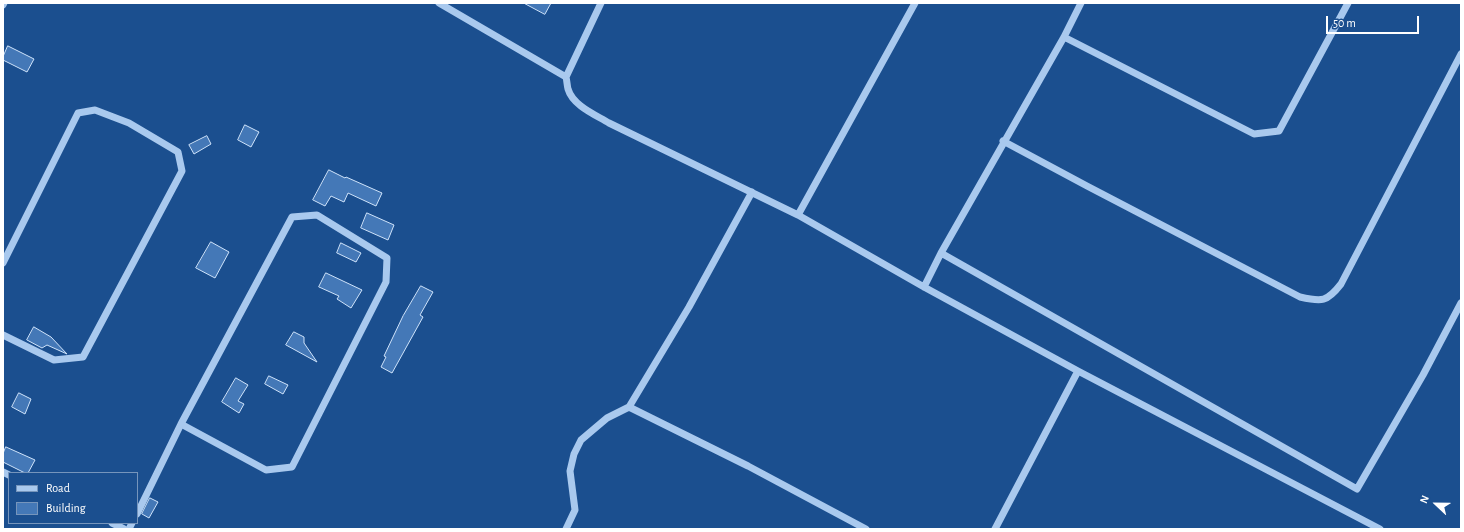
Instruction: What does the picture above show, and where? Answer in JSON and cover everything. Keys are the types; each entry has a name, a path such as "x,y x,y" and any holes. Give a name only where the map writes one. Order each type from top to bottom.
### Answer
{"street":[{"path":"439,3 566,77"},
{"path":"601,3 566,77 568,90 571,96 575,101 589,111 609,123 798,215 924,287 1078,371 1380,529"},
{"path":"798,215 915,3"},
{"path":"924,287 1003,141 1064,37 1081,3"},
{"path":"1064,37 1254,134 1279,131 1348,3"},
{"path":"1003,141 1300,297 1316,301 1325,300 1334,293 1341,284 1461,54"},
{"path":"3,263 78,113 95,110 129,123 178,152 182,171 83,357 54,360 3,335"},
{"path":"566,529 575,510 570,471 574,454 581,440 607,418 629,407 689,306 752,192"},
{"path":"138,512 181,424 292,217 317,215 387,258 386,282 292,467 266,470 181,424"},
{"path":"942,253 1357,489 1423,375 1461,304"},
{"path":"998,528 1078,371"},
{"path":"629,407 748,466 866,529"},
{"path":"114,524 124,529"}],"building":[{"path":"524,3 551,3 545,14"},
{"path":"8,46 34,59 27,72 3,60"},
{"path":"245,125 259,132 251,147 238,140"},
{"path":"207,136 211,144 194,154 189,145"},
{"path":"329,170 382,193 376,206 348,193 344,202 331,196 325,206 313,200"},
{"path":"367,213 394,225 388,240 361,228"},
{"path":"211,242 229,252 215,278 196,268"},
{"path":"341,243 361,253 356,262 337,253"},
{"path":"326,273 362,290 351,308 337,299 339,296 319,287"},
{"path":"421,286 433,292 420,315 423,317 392,373 381,367 386,357 384,356 403,316"},
{"path":"34,327 51,337 67,354 47,345 42,348 27,340"},
{"path":"294,332 304,337 304,343 317,362 286,345"},
{"path":"269,376 288,385 283,394 265,384"},
{"path":"236,378 248,385 238,401 244,404 239,413 222,402"},
{"path":"19,393 31,399 25,414 12,407"},
{"path":"6,447 35,460 29,472 23,472 3,462 3,454"},
{"path":"150,498 158,502 149,518 142,514"}]}
